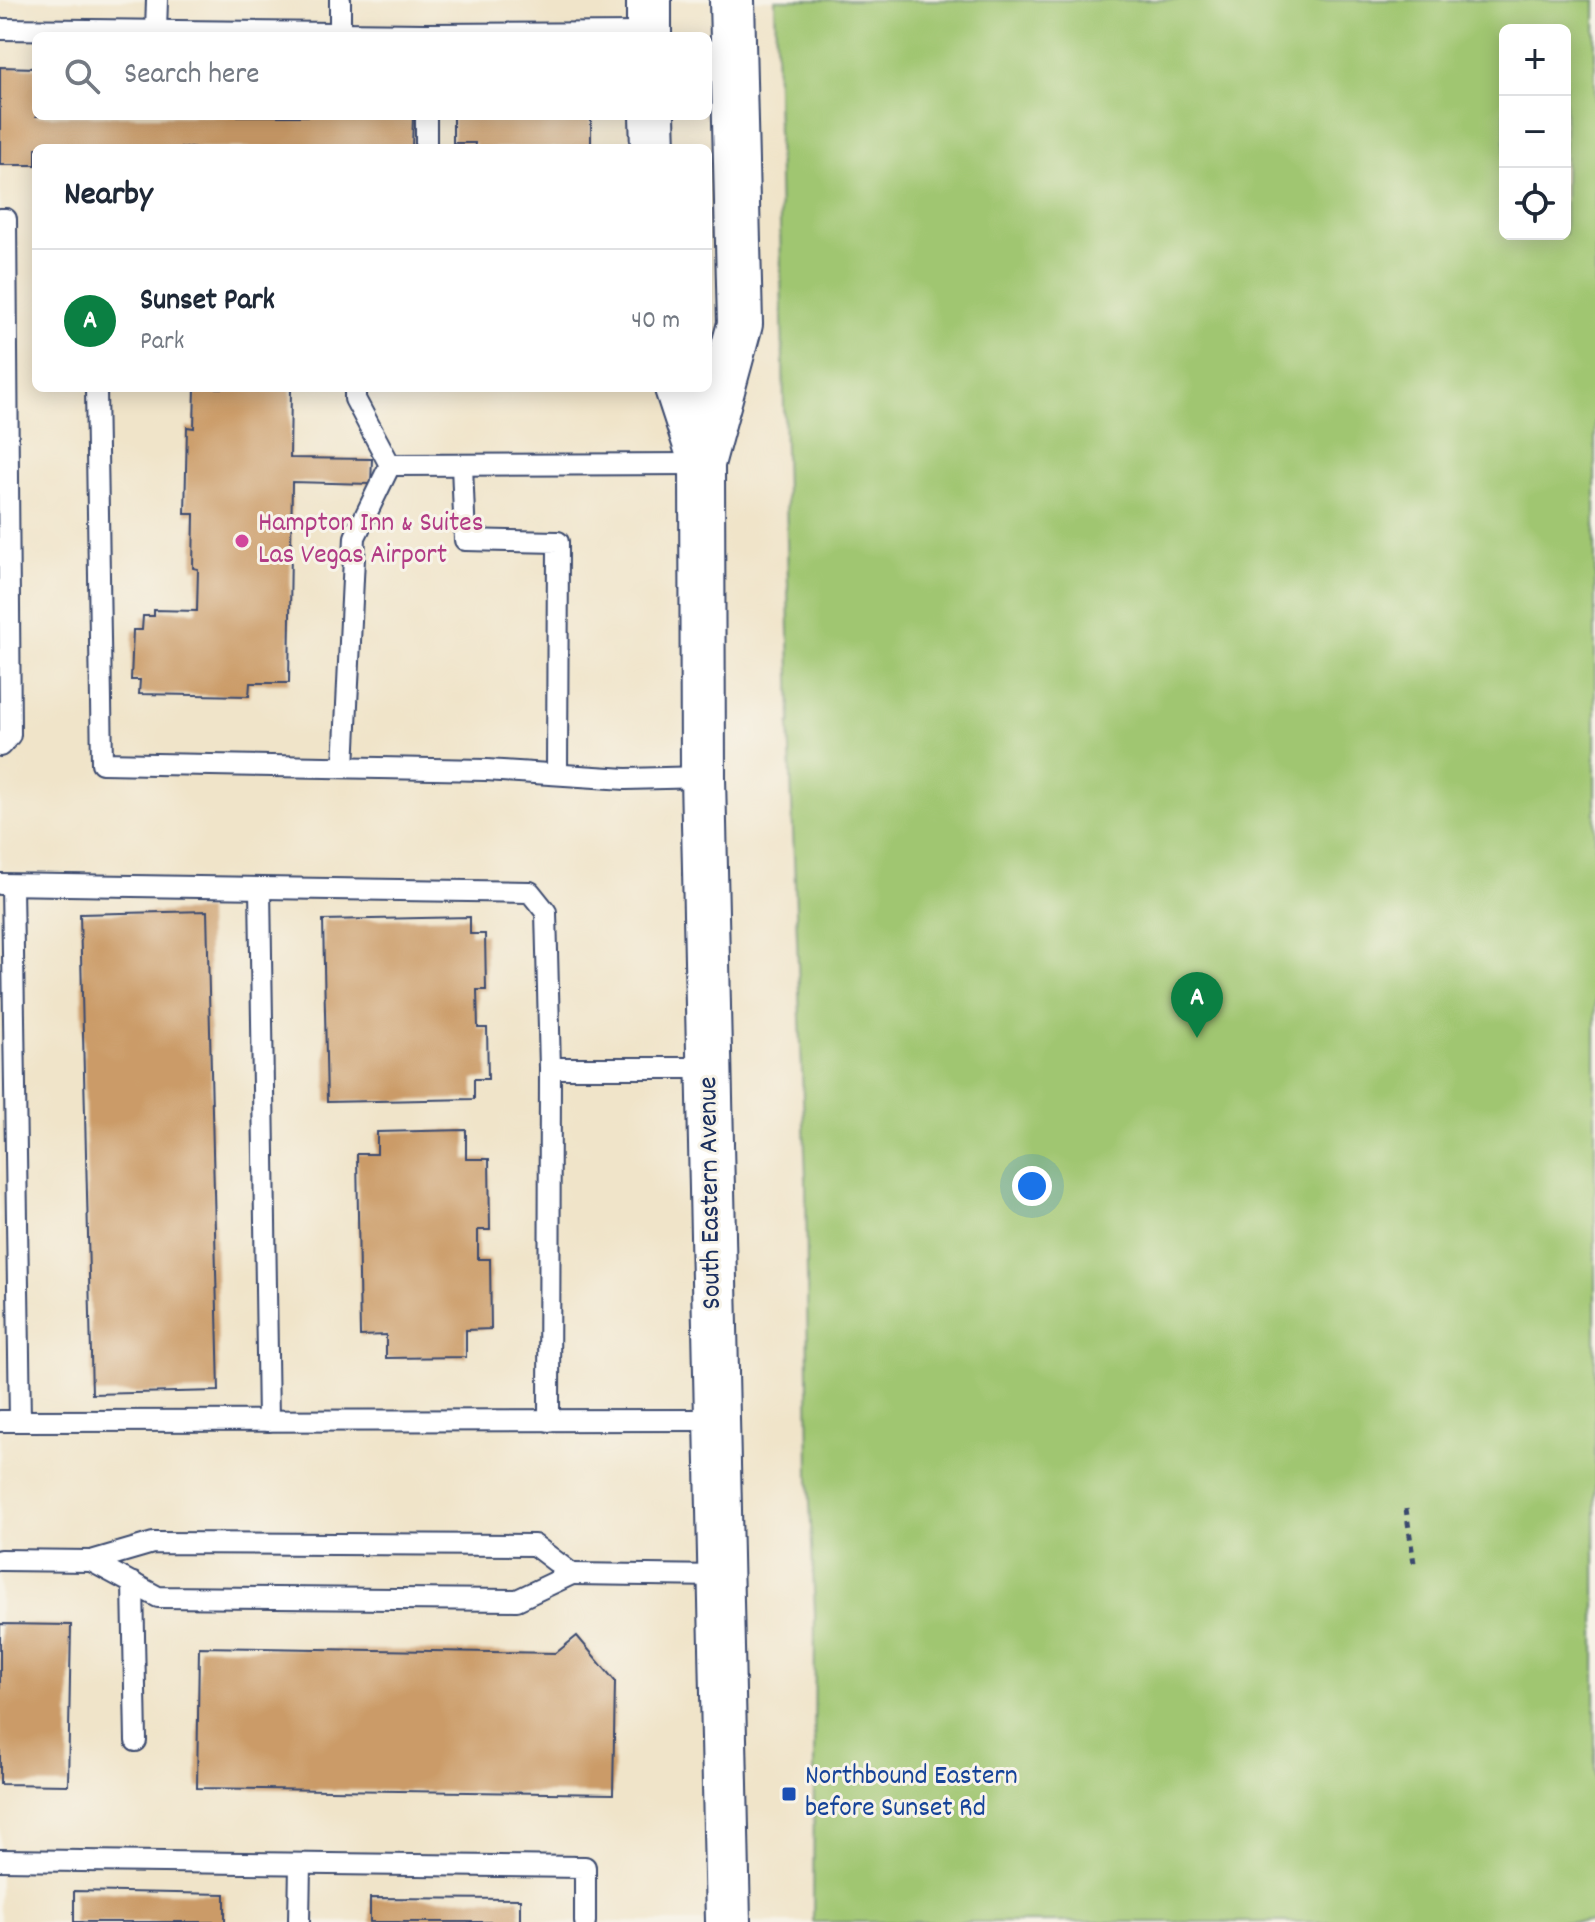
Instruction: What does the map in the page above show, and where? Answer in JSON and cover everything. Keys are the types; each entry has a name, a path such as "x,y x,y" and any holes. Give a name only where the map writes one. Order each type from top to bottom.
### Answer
{"main road":[{"name":"South Eastern Avenue","path":"728,1922 703,777 702,464 740,324 732,0"},
{"path":"652,120 653,144"},
{"name":"South Eastern Avenue","path":"678,392 702,464"}],"lane":[{"path":"156,31 157,0"},
{"path":"340,0 340,32"},
{"path":"481,32 649,23"},
{"path":"0,29 248,32"},
{"path":"426,120 426,144"},
{"path":"0,219 6,219 10,735 0,746"},
{"path":"96,392 102,763 486,770 626,779 703,777"},
{"path":"355,392 355,399 390,465"},
{"path":"390,465 702,464"},
{"path":"344,767 355,537 390,465"},
{"path":"462,465 465,540 558,542 557,774"},
{"path":"549,1421 550,1068 546,912 530,892 6,884 10,1421 549,1421 717,1420"},
{"path":"260,888 268,1421"},
{"path":"550,1068 709,1068"},
{"path":"0,1560 91,1561 153,1543 534,1545 572,1574"},
{"path":"91,1561 158,1597 517,1600 572,1574 721,1576"},
{"path":"133,1583 136,1741"},
{"path":"0,1860 585,1867 585,1922"},
{"path":"299,1922 300,1864"}],"path":[{"path":"1406,1509 1414,1563"}],"green space":[{"path":"775,0 1595,0 1595,1922 813,1922 815,1613 809,1481 806,1179 789,724"}],"building":[{"path":"0,67 32,68 32,120 413,120 412,144 32,144 32,165 0,165"},
{"path":"453,120 591,120 591,144 453,143"},
{"name":"Hampton Inn & Suites Las Vegas Airport","path":"195,392 291,392 290,458 372,459 371,484 292,482 289,683 250,683 249,696 139,694 140,680 131,680 133,630 142,630 143,616 154,616 154,610 197,611 198,569 193,568 194,514 185,514 187,427 194,428"},
{"path":"207,911 219,1391 92,1394 80,914"},
{"path":"470,917 470,934 485,934 486,990 477,990 478,1028 487,1028 488,1079 474,1079 474,1099 327,1102 323,920"},
{"path":"466,1130 466,1159 489,1159 490,1230 478,1230 478,1259 490,1259 491,1329 466,1330 466,1357 386,1358 386,1335 360,1336 357,1154 377,1154 377,1132"},
{"path":"0,1624 71,1625 68,1785 0,1784"},
{"path":"577,1636 615,1681 613,1794 197,1788 199,1647 556,1653"},
{"path":"74,1891 225,1894 225,1922 74,1922"},
{"path":"370,1898 520,1899 520,1922 370,1922"}],"place":[{"name":"Hampton Inn & Suites Las Vegas Airport","path":"242,541"},
{"name":"Sunset Park","path":"1197,1038"},
{"name":"Northbound Eastern before Sunset Rd","path":"789,1794"}]}
